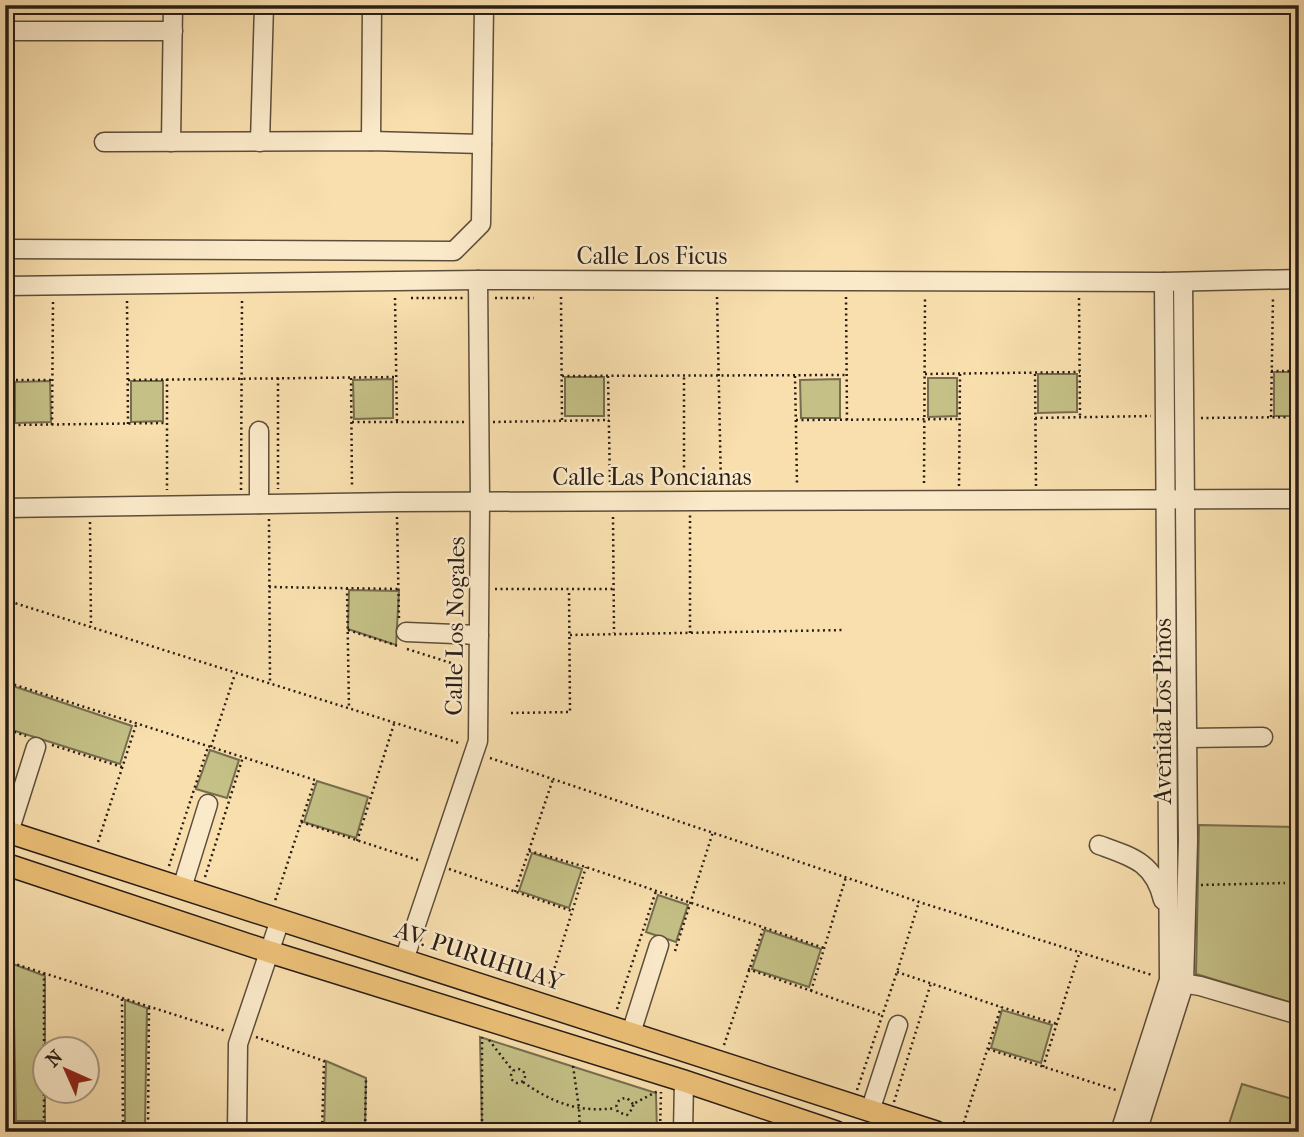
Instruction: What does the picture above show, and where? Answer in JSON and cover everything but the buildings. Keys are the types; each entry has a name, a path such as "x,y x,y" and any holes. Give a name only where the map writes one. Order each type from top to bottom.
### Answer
{"main road":[{"name":"AV. PURUHUAY","path":"7,831 182,888 278,911 404,960 936,1132"},
{"path":"9,872 684,1081 836,1132"}],"street":[{"path":"172,142 173,5"},
{"path":"260,142 264,5"},
{"path":"371,141 372,5"},
{"path":"5,249 454,251 481,224 484,5"},
{"path":"5,31 173,31"},
{"path":"104,142 371,141 482,144"},
{"name":"Calle Los Ficus","path":"5,286 478,280 1183,282 1299,279"},
{"name":"Calle Los Nogales","path":"404,960 469,749 478,741 478,280"},
{"name":"Avenida Los Pinos","path":"1120,1132 1176,982 1168,924 1164,282"},
{"name":"Avenida Los Pinos","path":"1137,1132 1176,982 1188,841 1183,282"},
{"path":"259,431 264,511"},
{"name":"Calle Las Poncianas","path":"10,509 264,511 480,502 1299,499"},
{"path":"402,628 479,635"},
{"path":"1187,738 1264,737"},
{"path":"7,831 39,743"},
{"path":"182,888 208,804"},
{"path":"1099,845 1122,853 1151,870 1160,888 1168,924"},
{"path":"232,1129 238,1044 270,952 278,911"},
{"path":"631,1033 659,945"},
{"path":"1176,982 1200,986 1299,1015"},
{"path":"870,1111 890,1020"},
{"path":"684,1081 684,1132"}],"path":[{"path":"1271,417 1273,279"},
{"path":"1079,293 1080,417"},
{"path":"923,490 925,294"},
{"path":"846,295 847,419"},
{"path":"718,296 722,491"},
{"path":"561,297 562,421"},
{"path":"395,298 397,423"},
{"path":"241,496 242,299"},
{"path":"127,300 128,424"},
{"path":"52,425 53,301"},
{"path":"1271,371 1299,370"},
{"path":"925,374 1080,372"},
{"path":"1035,373 1036,489"},
{"path":"959,490 960,374"},
{"path":"681,493 684,483 684,375"},
{"path":"795,375 797,491"},
{"path":"562,376 846,375"},
{"path":"608,376 609,501 610,514 614,519 614,634"},
{"path":"351,377 353,494"},
{"path":"128,380 396,377"},
{"path":"278,378 278,495"},
{"path":"167,379 167,497"},
{"path":"5,380 52,380"},
{"path":"5,773 9,760 13,380"},
{"path":"1035,418 1165,416"},
{"path":"1185,418 1299,417"},
{"path":"796,421 960,419"},
{"path":"490,422 609,420"},
{"path":"352,422 468,422"},
{"path":"13,425 167,423"},
{"path":"264,511 269,587 270,684"},
{"path":"684,513 690,515 690,633"},
{"path":"397,515 402,628"},
{"path":"90,519 91,627"},
{"path":"269,587 399,589"},
{"path":"347,588 348,709"},
{"path":"492,589 614,589"},
{"path":"511,713 570,712 569,590"},
{"path":"9,601 394,723 919,902 1176,982"},
{"path":"348,630 471,669"},
{"path":"570,635 845,630"},
{"path":"168,869 235,673"},
{"path":"9,683 314,780 278,911"},
{"path":"357,841 394,723"},
{"path":"97,845 136,724"},
{"path":"9,730 39,743 122,768"},
{"path":"204,880 243,757"},
{"path":"515,892 553,779"},
{"path":"301,822 427,862"},
{"path":"673,959 713,832"},
{"path":"529,851 586,867 824,947"},
{"path":"548,989 586,867"},
{"path":"446,868 572,911"},
{"path":"9,872 12,1132"},
{"path":"811,990 846,877"},
{"path":"1201,885 1285,883"},
{"path":"616,1012 656,891"},
{"path":"855,1093 890,1020 897,972 919,902"},
{"path":"723,1048 763,927"},
{"path":"1043,1067 1080,951"},
{"path":"12,963 231,1033"},
{"path":"748,969 890,1020"},
{"path":"897,972 1057,1024"},
{"path":"44,973 44,1126"},
{"path":"893,1105 931,983"},
{"path":"122,998 122,1126"},
{"path":"148,1125 149,1006"},
{"path":"962,1128 1001,1007"},
{"path":"253,1036 324,1061 323,1132"},
{"path":"506,1132 482,1131 484,1036 513,1071"},
{"path":"988,1049 1119,1091"},
{"path":"572,1058 580,1132"},
{"path":"513,1071 510,1078 513,1082 523,1082 544,1097 562,1104 603,1110 616,1108"},
{"path":"513,1071 523,1071 523,1082"},
{"path":"365,1132 366,1079"},
{"path":"616,1108 618,1112 627,1115 633,1104 661,1088"},
{"path":"616,1108 622,1098 627,1098 633,1104"},
{"path":"12,1126 155,1125 232,1129"},
{"path":"155,1125 155,1132"}],"shaded area":[{"path":"1274,372 1299,372 1299,416 1274,416"},
{"path":"1038,374 1077,374 1077,412 1038,413"},
{"path":"565,377 604,377 604,416 565,416"},
{"path":"928,378 957,378 957,416 928,417"},
{"path":"393,379 393,418 354,419 353,380"},
{"path":"840,379 840,418 801,418 800,380"},
{"path":"50,381 51,422 15,423 15,382"},
{"path":"131,381 163,381 163,421 131,422"},
{"path":"349,590 399,591 396,645 348,629"},
{"path":"10,685 132,726 120,764 12,730"},
{"path":"210,750 239,760 227,798 196,789"},
{"path":"317,781 368,797 356,838 304,822"},
{"path":"1199,825 1299,827 1299,1005 1196,974"},
{"path":"532,853 582,869 569,908 519,891"},
{"path":"658,895 688,905 676,942 646,932"},
{"path":"765,930 821,949 809,987 752,969"},
{"path":"13,964 45,976 45,1036 32,1036 32,1106 45,1106 45,1121 16,1121"},
{"path":"125,1000 147,1008 145,1124 125,1126"},
{"path":"1002,1010 1052,1025 1041,1063 991,1048"},
{"path":"480,1037 656,1093 657,1132 482,1132"},
{"path":"326,1061 366,1078 365,1132 324,1132"},
{"path":"1242,1084 1299,1101 1291,1132 1246,1132 1228,1127"}]}
